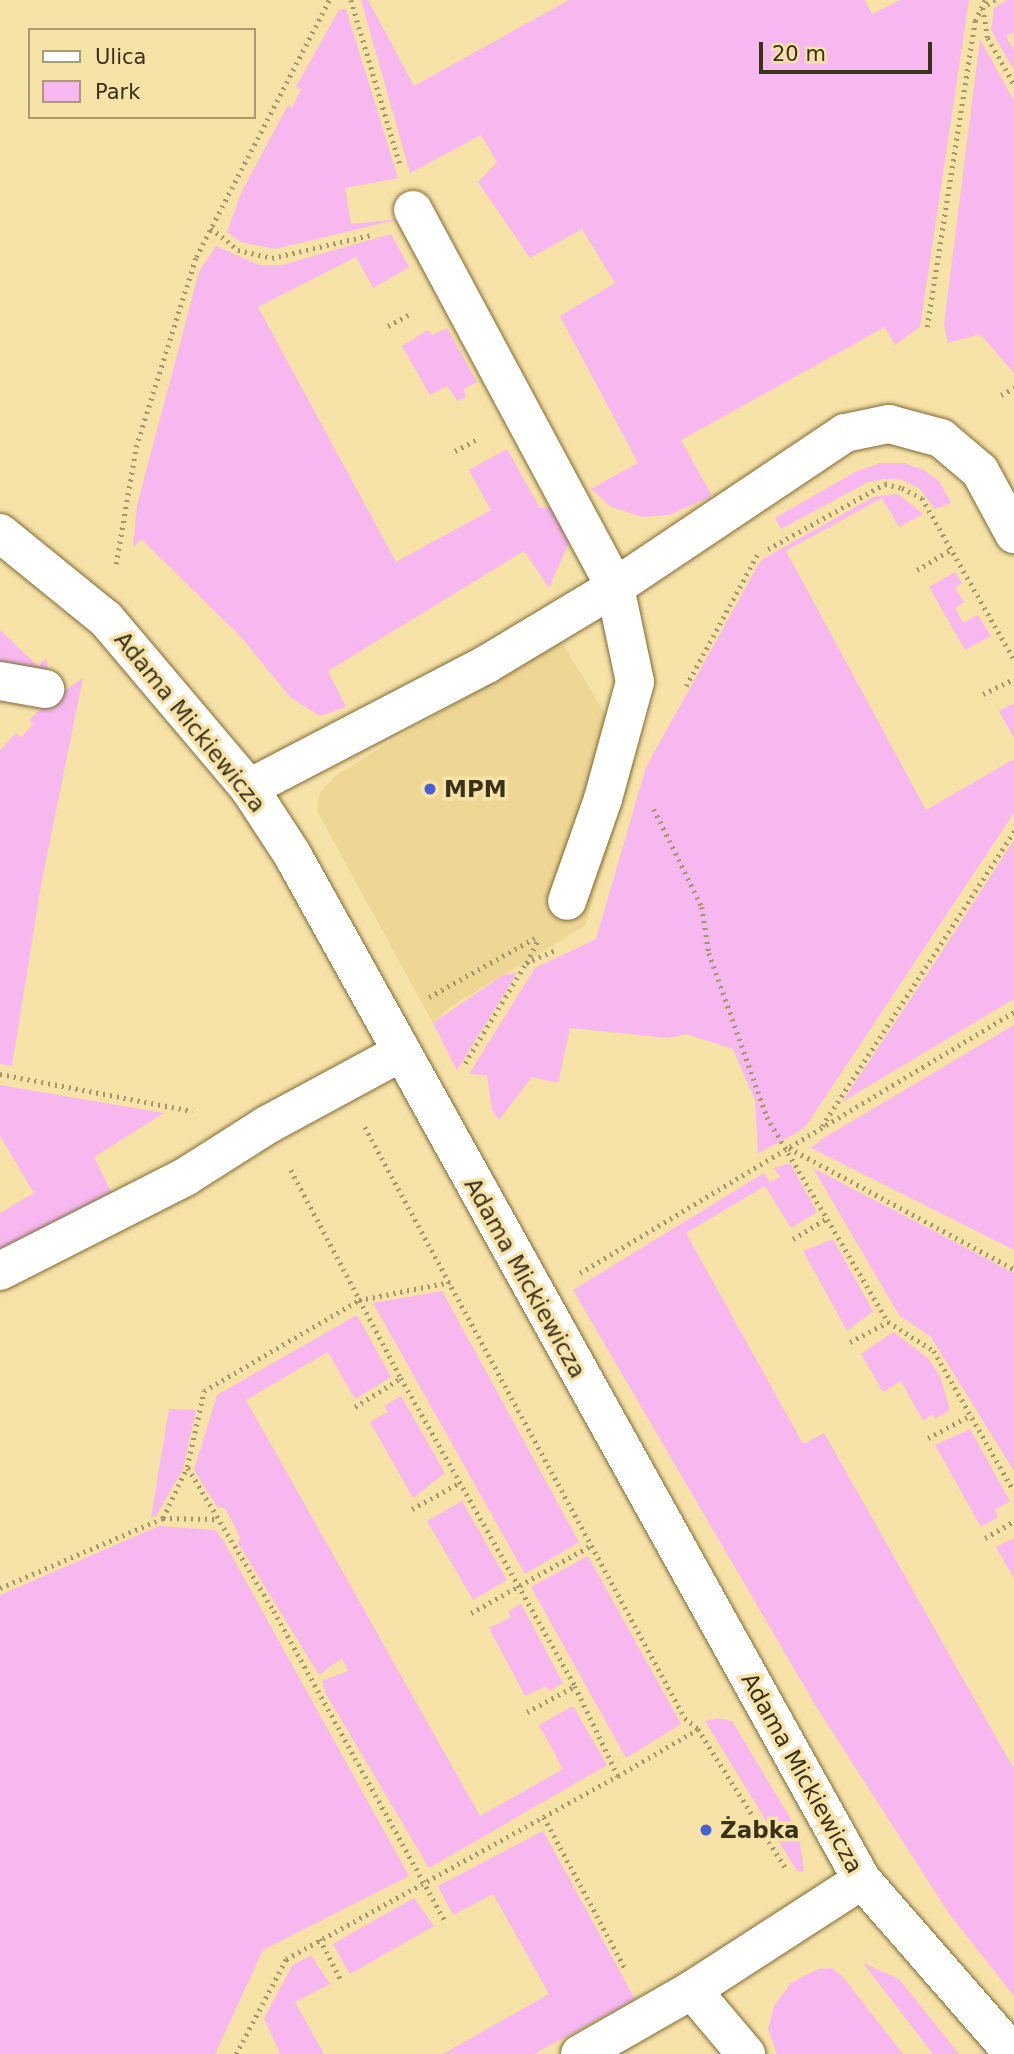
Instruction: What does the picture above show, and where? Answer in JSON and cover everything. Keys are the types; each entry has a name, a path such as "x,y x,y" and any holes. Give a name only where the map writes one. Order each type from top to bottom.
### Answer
{"street":[{"path":"417,217 615,587 635,682 603,799 567,901"},
{"path":"249,788 487,664 615,587 845,433 889,424 941,438 980,471 1014,534"},
{"name":"Adama Mickiewicza","path":"0,533 106,619 249,788 292,854 400,1053 862,1880 1014,2054"},
{"path":"0,681 45,688"},
{"path":"0,1271 185,1177 267,1125 400,1053"},
{"path":"580,2054 692,1990 862,1880"},
{"path":"692,1990 746,2054"}],"path":[{"path":"115,570 136,447 196,257 329,0"},
{"path":"211,229 239,250 272,258 417,217 351,0"},
{"path":"927,327 975,21 985,0"},
{"path":"983,8 995,0"},
{"path":"983,8 988,38 1014,84"},
{"path":"1001,395 1014,388"},
{"path":"679,698 756,556 885,484 922,498 1014,659"},
{"path":"916,570 950,550"},
{"path":"984,694 1014,679"},
{"path":"650,802 702,907 709,953 767,1117 789,1148 888,1322 934,1352 1014,1491"},
{"path":"820,1129 1014,831"},
{"path":"425,1000 554,928 567,901"},
{"path":"460,1070 526,963 539,936"},
{"path":"526,963 559,948"},
{"path":"575,1276 1014,1012"},
{"path":"0,1074 267,1125 401,1378 575,1686 618,1776"},
{"path":"361,1121 685,1718 698,1729 791,1877"},
{"path":"789,1148 1014,1269"},
{"path":"793,1239 829,1217"},
{"path":"163,1518 187,1467 204,1391 359,1300 450,1282"},
{"path":"850,1342 888,1322"},
{"path":"355,1407 401,1378"},
{"path":"928,1438 971,1415"},
{"path":"187,1467 274,1611 422,1884 446,1923"},
{"path":"412,1508 461,1482"},
{"path":"0,1588 163,1518 218,1519"},
{"path":"985,1538 1014,1521"},
{"path":"471,1613 590,1546"},
{"path":"527,1712 575,1686"},
{"path":"236,2054 286,1959 698,1729"},
{"path":"544,1816 650,2015"},
{"path":"320,1939 341,1980"}],"shaded area":[{"path":"561,641 635,763 585,926 452,1006 433,1023 317,811 320,792 334,777 380,748"}],"green space":[{"path":"361,0 368,0 414,86 569,0 865,0 872,14 900,0 969,0 920,327 895,345 885,327 681,440 712,496 669,515 643,517 611,507 591,489 638,463 560,316 615,283 582,229 530,258 478,182 497,162 481,135 410,173"},
{"path":"1007,0 1014,0 1014,32 1006,36 1014,50 1014,70 991,30 994,8"},
{"path":"346,9 398,178 345,188 351,224 400,219 275,249 241,242 227,232 241,193 288,105 292,108 301,89 296,87 339,10"},
{"path":"980,39 1014,101 1014,373 980,334 948,343 944,324"},
{"path":"391,234 409,267 373,288 356,257 258,307 396,562 491,510 469,470 507,449 540,508 564,506 574,531 549,588 524,551 328,671 346,707 320,716 290,697 240,636 141,539 133,548 137,505 199,272 216,246 259,265 282,265"},
{"path":"447,328 477,382 464,389 466,397 458,401 447,386 430,395 402,346 428,330 432,335"},
{"path":"880,463 904,463 924,470 939,481 951,503 935,509 919,488 900,479 884,479 868,482 781,529 775,518 855,472"},
{"path":"898,494 923,514 899,527 882,498 786,551 926,810 1014,759 1014,813 806,1126 795,1134 758,1153 755,1100 733,1049 686,1034 669,1038 570,1028 558,1083 532,1077 499,1120 492,1110 487,1075 469,1074 535,968 596,939 646,767 761,560 873,497"},
{"path":"955,572 962,583 955,588 964,602 955,608 963,623 978,615 991,636 965,650 929,587"},
{"path":"0,630 38,666 46,659 48,668 40,675 0,668"},
{"path":"83,678 41,885 12,1066 0,1064 0,750 16,733 21,738 33,724 29,720 49,701"},
{"path":"1014,703 1014,738 999,711"},
{"path":"1014,840 1014,999 842,1102 926,976"},
{"path":"517,973 457,1071 433,1023 503,975"},
{"path":"1014,1025 1014,1250 811,1148 822,1139"},
{"path":"0,1085 164,1113 94,1157 113,1196 0,1259 0,1213 34,1193 0,1136"},
{"path":"790,1163 817,1212 791,1228 765,1186 686,1233 803,1444 824,1433 1014,1769 1014,1996 950,1915 817,1708 573,1290 764,1173 770,1182 780,1177 774,1168"},
{"path":"813,1168 1014,1273 1014,1471 931,1337 899,1315"},
{"path":"833,1239 873,1311 847,1331 803,1251"},
{"path":"442,1291 579,1542 525,1574 373,1303"},
{"path":"357,1315 391,1377 355,1399 328,1352 246,1400 480,1816 563,1769 539,1725 573,1706 607,1765 429,1868 326,1694 322,1681 348,1671 342,1658 319,1675 238,1543 240,1537 225,1508 218,1508 194,1470 217,1395"},
{"path":"893,1332 928,1358 940,1376 950,1410 935,1419 933,1414 923,1421 901,1381 883,1392 861,1354"},
{"path":"401,1396 445,1473 413,1498 370,1422 388,1412 384,1406"},
{"path":"169,1409 196,1410 183,1469 156,1516 151,1517"},
{"path":"970,1429 1010,1501 995,1510 998,1517 981,1527 935,1445"},
{"path":"462,1501 507,1580 473,1600 427,1521"},
{"path":"159,1526 215,1530 223,1540 409,1876 263,1950 215,2054 0,2054 0,1595"},
{"path":"1014,1538 1014,1578 996,1547"},
{"path":"588,1556 681,1724 626,1758 531,1587"},
{"path":"521,1604 563,1683 549,1691 546,1686 525,1696 489,1628 511,1617 508,1611"},
{"path":"717,1718 732,1721 798,1831 804,1871 797,1871 705,1721"},
{"path":"543,1831 635,1999 534,2054 443,2054 549,1994 493,1894 453,1915 438,1886"},
{"path":"414,1898 434,1926 350,1974 333,1944"},
{"path":"311,1955 330,1984 295,2002 324,2054 280,2054 264,2018 292,1966"},
{"path":"863,1963 899,1979 959,2054 933,2054"},
{"path":"832,1968 843,1977 903,2054 777,2054 768,2029 774,2006 791,1983 818,1969"}],"place":[{"name":"MPM","path":"430,789"},
{"name":"Żabka","path":"706,1830"}]}
